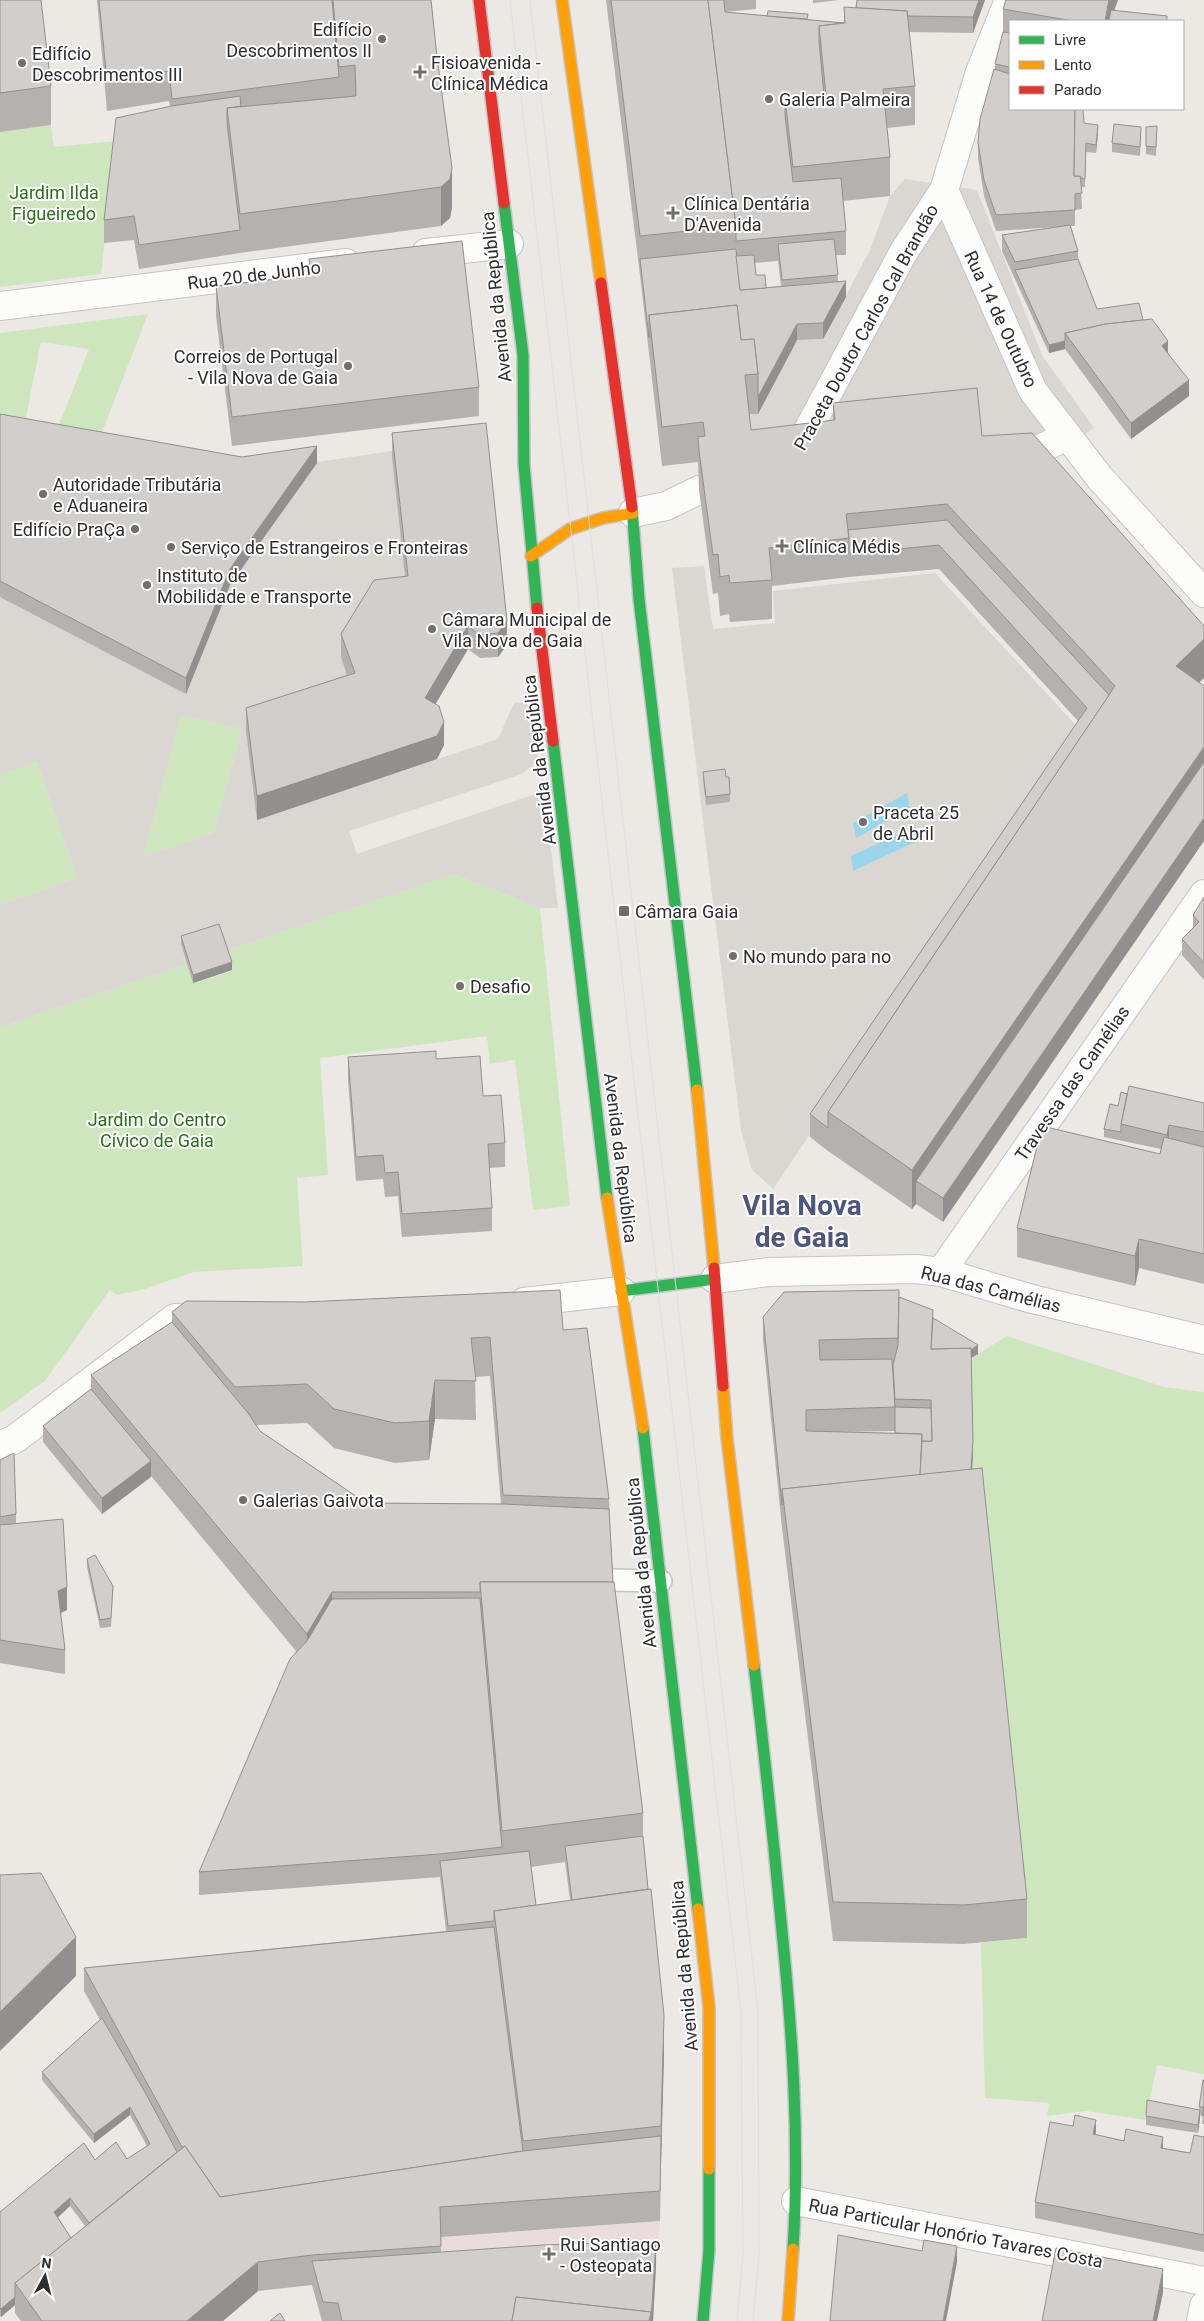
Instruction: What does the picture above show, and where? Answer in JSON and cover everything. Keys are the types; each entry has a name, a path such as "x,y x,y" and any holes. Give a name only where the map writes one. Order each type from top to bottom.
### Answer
{"main road":[{"name":"Avenida da República","path":"479,0 524,355 524,465 531,556 603,1170 642,1419 709,2007 710,2232 703,2321"},
{"path":"562,0 633,512 639,599 678,914 707,1176 727,1438 769,1792 792,2030 796,2201 788,2321"},
{"path":"531,556 570,529 603,518 633,512"},
{"path":"622,1291 715,1279"}],"street":[{"path":"944,190 980,72 1009,0"},
{"name":"Rua 14 de Outubro","path":"944,190 1034,390 1100,478 1204,592"},
{"name":"Praceta Doutor Carlos Cal Brandão","path":"790,464 903,253 944,190"},
{"path":"405,256 509,244"},
{"name":"Rua 20 de Junho","path":"0,306 375,260"},
{"path":"981,461 1021,458 1067,436"},
{"path":"633,512 666,506 699,490"},
{"name":"Travessa das Camélias","path":"941,1272 1204,894"},
{"name":"Rua das Camélias","path":"715,1279 769,1272 916,1269 941,1272 1032,1299 1204,1340"},
{"path":"504,1302 554,1300 622,1291"},
{"path":"0,1446 16,1439 175,1318 235,1316"},
{"name":"Rua Particular Honório Tavares Costa","path":"796,2201 1204,2281"},
{"path":"1201,2321 1204,2306"}],"lane":[{"path":"612,1580 661,1581"}],"shaded area":[{"path":"905,179 977,190 1042,355 1094,428 1032,472 751,470 745,415 758,413 797,340 823,339 870,250 890,196"},
{"path":"0,430 242,473 392,451 408,599 355,696 257,819 498,739 514,703 531,701 539,753 533,765 522,774 349,831 357,854 544,791 558,908 540,908 454,874 225,951 181,944 187,964 0,1027 0,905 77,878 37,762 0,775","holes":["181,715 242,729 214,833 144,856"]},
{"name":"Praceta 25 de Abril","path":"704,566 713,629 775,623 773,591 935,573 1083,733 773,1189 752,1170 741,1130 672,568"},
{"name":"Rui Santiago - Osteopata","path":"660,2221 656,2265 441,2275 440,2237"}],"green space":[{"name":"Jardim Ilda Figueiredo","path":"51,125 54,147 116,141 101,274 0,287 0,132"},
{"path":"148,314 97,445 54,438 89,349 41,342 23,432 0,428 0,333"},
{"path":"181,715 242,729 214,833 144,856"},
{"path":"37,762 77,878 0,905 0,775"},
{"name":"Jardim do Centro Cívico de Gaia","path":"454,874 540,908 570,1206 533,1210 515,1060 490,1064 487,1036 320,1058 328,1175 297,1178 303,1266 193,1272 145,1289 117,1295 110,1290 45,1381 0,1413 0,1027 187,964 194,983 232,971 225,951"},
{"path":"1007,1336 1164,1387 1204,1392 1204,2074 1157,2065 1146,2120 1086,2111 1047,2116 1049,2103 985,2098 981,1943 1027,1938 969,1508 968,1360"}],"water":[{"path":"907,793 910,808 856,838 853,823"},
{"path":"916,826 919,840 853,871 851,856"}],"building":[{"name":"Edifício Descobrimentos III","path":"0,0 41,0 51,86 0,93"},
{"path":"99,0 332,0 339,77 172,99 169,71 107,81"},
{"path":"333,0 431,0 452,168 450,179 441,187 240,214 227,108 356,96 355,65 339,67"},
{"path":"611,0 708,0 736,226 640,236"},
{"path":"708,0 724,0 725,12 844,23 819,26 824,95 785,99 785,115 793,182 841,178 846,231 736,241 736,226"},
{"path":"857,0 979,0 973,17 908,16 907,11 856,8"},
{"path":"1006,0 1109,0 1105,20 1067,20 1003,9"},
{"path":"844,7 907,11 915,86 883,89 890,157 793,167 785,99 826,95 819,26 845,23"},
{"path":"1111,10 1167,16 1167,20 1109,20"},
{"path":"768,11 808,14 807,19 767,16"},
{"path":"1003,32 1009,33 1009,67 995,64"},
{"path":"994,69 1009,74 1009,110 1075,110 1074,176 1080,176 1082,193 1075,194 1075,210 996,215 984,180 978,142 980,119"},
{"path":"240,96 241,106 227,108 227,123 240,230 139,245 134,216 104,220 116,118 172,106"},
{"path":"1075,110 1083,110 1084,123 1098,125 1096,145 1086,143 1085,179 1080,176 1074,176"},
{"path":"1114,124 1141,127 1140,147 1112,143"},
{"path":"1157,126 1156,147 1146,146 1146,127"},
{"path":"1070,225 1078,251 1015,262 1002,235"},
{"path":"834,239 838,275 782,280 778,244"},
{"name":"Correios de Portugal - Vila Nova de Gaia","path":"462,241 479,387 232,417 216,286 311,275 309,259"},
{"path":"736,249 740,290 846,281 823,323 797,324 758,397 758,374 754,339 741,340 737,305 649,315 649,338 640,259"},
{"path":"754,255 756,275 765,275 766,288 740,290 736,256"},
{"path":"1078,259 1097,309 1139,303 1143,320 1106,324 1065,333 1065,341 1049,345 1015,270"},
{"path":"737,305 741,340 754,339 758,374 745,375 751,430 835,420 833,403 977,388 982,436 1032,433 1204,626 1204,639 1176,666 1204,686 1204,747 912,1170 828,1112 1115,686 947,504 846,514 849,538 769,548 772,580 730,583 729,575 720,577 718,554 713,555 699,451 698,437 705,436 703,422 662,427 649,315"},
{"path":"1152,319 1168,341 1162,346 1189,380 1131,423 1065,333 1106,324"},
{"name":"Edifício PraÇa","path":"0,414 242,457 317,446 230,569 186,678 0,581"},
{"name":"Câmara Municipal de Vila Nova de Gaia","path":"486,423 507,621 498,633 480,635 468,626 425,698 439,706 444,722 437,736 257,796 246,708 355,673 341,634 374,580 408,576 392,433"},
{"path":"947,520 1109,695 828,1112 828,1128 810,1114 1087,708 939,545 849,554 848,530"},
{"path":"1204,762 1204,818 943,1198 916,1181"},
{"path":"725,769 726,777 729,777 730,794 706,797 703,772"},
{"path":"1204,897 1204,963 1182,939 1199,922 1193,915"},
{"path":"219,924 232,962 193,975 181,936"},
{"path":"436,1051 436,1059 480,1056 483,1096 501,1095 505,1143 488,1144 492,1208 402,1214 398,1172 385,1173 383,1155 356,1157 348,1057"},
{"path":"1129,1086 1204,1103 1204,1132 1169,1125 1167,1135 1121,1124"},
{"path":"1121,1092 1127,1094 1121,1132 1104,1129 1110,1104 1118,1106"},
{"path":"1042,1126 1160,1154 1164,1137 1204,1147 1204,1254 1139,1239 1135,1256 1017,1228"},
{"path":"560,1290 563,1330 587,1328 609,1499 503,1495 490,1337 471,1338 476,1381 435,1380 429,1421 395,1423 334,1409 307,1384 235,1387 172,1312 186,1301 305,1302"},
{"path":"899,1290 898,1338 819,1340 820,1360 892,1359 895,1407 806,1410 806,1431 922,1434 920,1475 782,1489 782,1505 763,1317 784,1292"},
{"path":"899,1297 933,1310 931,1349 971,1348 973,1440 971,1470 920,1475 922,1441 932,1441 931,1400 895,1399 893,1365 898,1345"},
{"path":"933,1318 978,1345 971,1350 971,1348 931,1349"},
{"name":"Galerias Gaivota","path":"172,1322 248,1413 260,1431 366,1503 503,1504 609,1509 613,1582 480,1582 480,1592 332,1592 307,1634 91,1375"},
{"path":"91,1389 151,1461 102,1498 43,1426"},
{"path":"895,1407 931,1408 932,1441 922,1441 922,1434 895,1433"},
{"path":"14,1453 16,1514 0,1517 0,1460"},
{"path":"982,1468 1027,1899 964,1905 833,1902 782,1489"},
{"path":"63,1519 67,1587 58,1591 65,1650 0,1640 0,1525"},
{"path":"95,1555 113,1586 111,1618 100,1620 87,1559"},
{"path":"480,1582 614,1582 643,1813 502,1831"},
{"path":"480,1598 502,1847 440,1854 199,1872 290,1659 307,1641 332,1599"},
{"path":"643,1836 648,1889 572,1900 565,1846"},
{"path":"529,1851 536,1905 494,1911 494,1921 448,1926 440,1861"},
{"path":"41,1873 76,1937 0,2012 0,1875"},
{"path":"651,1889 664,2015 661,2126 523,2141 494,1911"},
{"path":"494,1927 523,2151 220,2197 185,2146 182,2147 84,1968"},
{"path":"102,2018 177,2152 89,2223 70,2198 54,2212 71,2238 15,2283 15,2297 1,2309 0,2212 84,2143 95,2160 116,2142 127,2159 150,2144 130,2107 94,2134 42,2072"},
{"path":"1203,2080 1204,2107 1199,2107"},
{"path":"1147,2100 1200,2110 1198,2125 1146,2116"},
{"path":"1075,2115 1096,2120 1093,2134 1124,2141 1126,2129 1163,2137 1161,2148 1190,2153 1194,2135 1204,2137 1204,2235 1035,2202 1050,2122 1073,2126"},
{"path":"661,2136 660,2191 440,2207 441,2246 312,2255 258,2262 187,2321 42,2321 15,2283 185,2146 220,2197 523,2151"},
{"path":"838,2235 922,2251 924,2240 957,2246 943,2321 830,2321"},
{"path":"656,2241 651,2321 651,2312 516,2297 512,2321 342,2321 338,2303 323,2302 312,2261 543,2245"},
{"path":"1056,2248 1163,2269 1153,2321 1042,2321"},
{"path":"516,2297 651,2312 649,2321 512,2321"},
{"path":"280,2313 285,2321 270,2321"}],"tram line":[{"path":"510,0 741,2011 743,2254 737,2321"},
{"path":"530,0 758,2011 759,2255 753,2321"}],"traffic: fast":[{"path":"504,203 523,355 524,465 537,608"},
{"path":"632,507 639,599 697,1090"},
{"path":"553,741 607,1198"},
{"path":"621,1291 715,1279"},
{"path":"643,1428 698,1909"},
{"path":"754,1665 775,1857 794,2084 796,2167 793,2249"},
{"path":"703,2321 709,2250 709,2169"}],"traffic: slow":[{"path":"562,0 601,283"},
{"path":"531,556 570,529 603,518 633,513"},
{"path":"697,1090 714,1268"},
{"path":"607,1198 643,1428"},
{"path":"723,1386 727,1438 754,1665"},
{"path":"698,1909 709,2007 709,2169"},
{"path":"788,2321 793,2249"}],"traffic: jam":[{"path":"479,0 504,203"},
{"path":"601,283 632,507"},
{"path":"537,608 553,741"},
{"path":"714,1268 723,1386"}],"place":[{"name":"Edifício Descobrimentos II","path":"382,39"},
{"name":"Edifício Descobrimentos III","path":"22,63"},
{"name":"Fisioavenida - Clínica Médica","path":"420,72"},
{"name":"Galeria Palmeira","path":"769,99"},
{"name":"Clínica Dentária D'Avenida","path":"673,213"},
{"name":"Correios de Portugal - Vila Nova de Gaia","path":"348,366"},
{"name":"Autoridade Tributária e Aduaneira","path":"43,494"},
{"name":"Edifício PraÇa","path":"135,529"},
{"name":"Clínica Médis","path":"782,546"},
{"name":"Serviço de Estrangeiros e Fronteiras","path":"171,547"},
{"name":"Instituto de Mobilidade e Transporte","path":"147,585"},
{"name":"Câmara Municipal de Vila Nova de Gaia","path":"432,629"},
{"name":"Praceta 25 de Abril","path":"863,822"},
{"name":"Câmara Gaia","path":"624,911"},
{"name":"No mundo para no","path":"733,956"},
{"name":"Desafio","path":"460,986"},
{"name":"Galerias Gaivota","path":"243,1500"},
{"name":"Rui Santiago - Osteopata","path":"549,2254"}],"district":[{"name":"Vila Nova de Gaia","path":"802,1221"}]}
